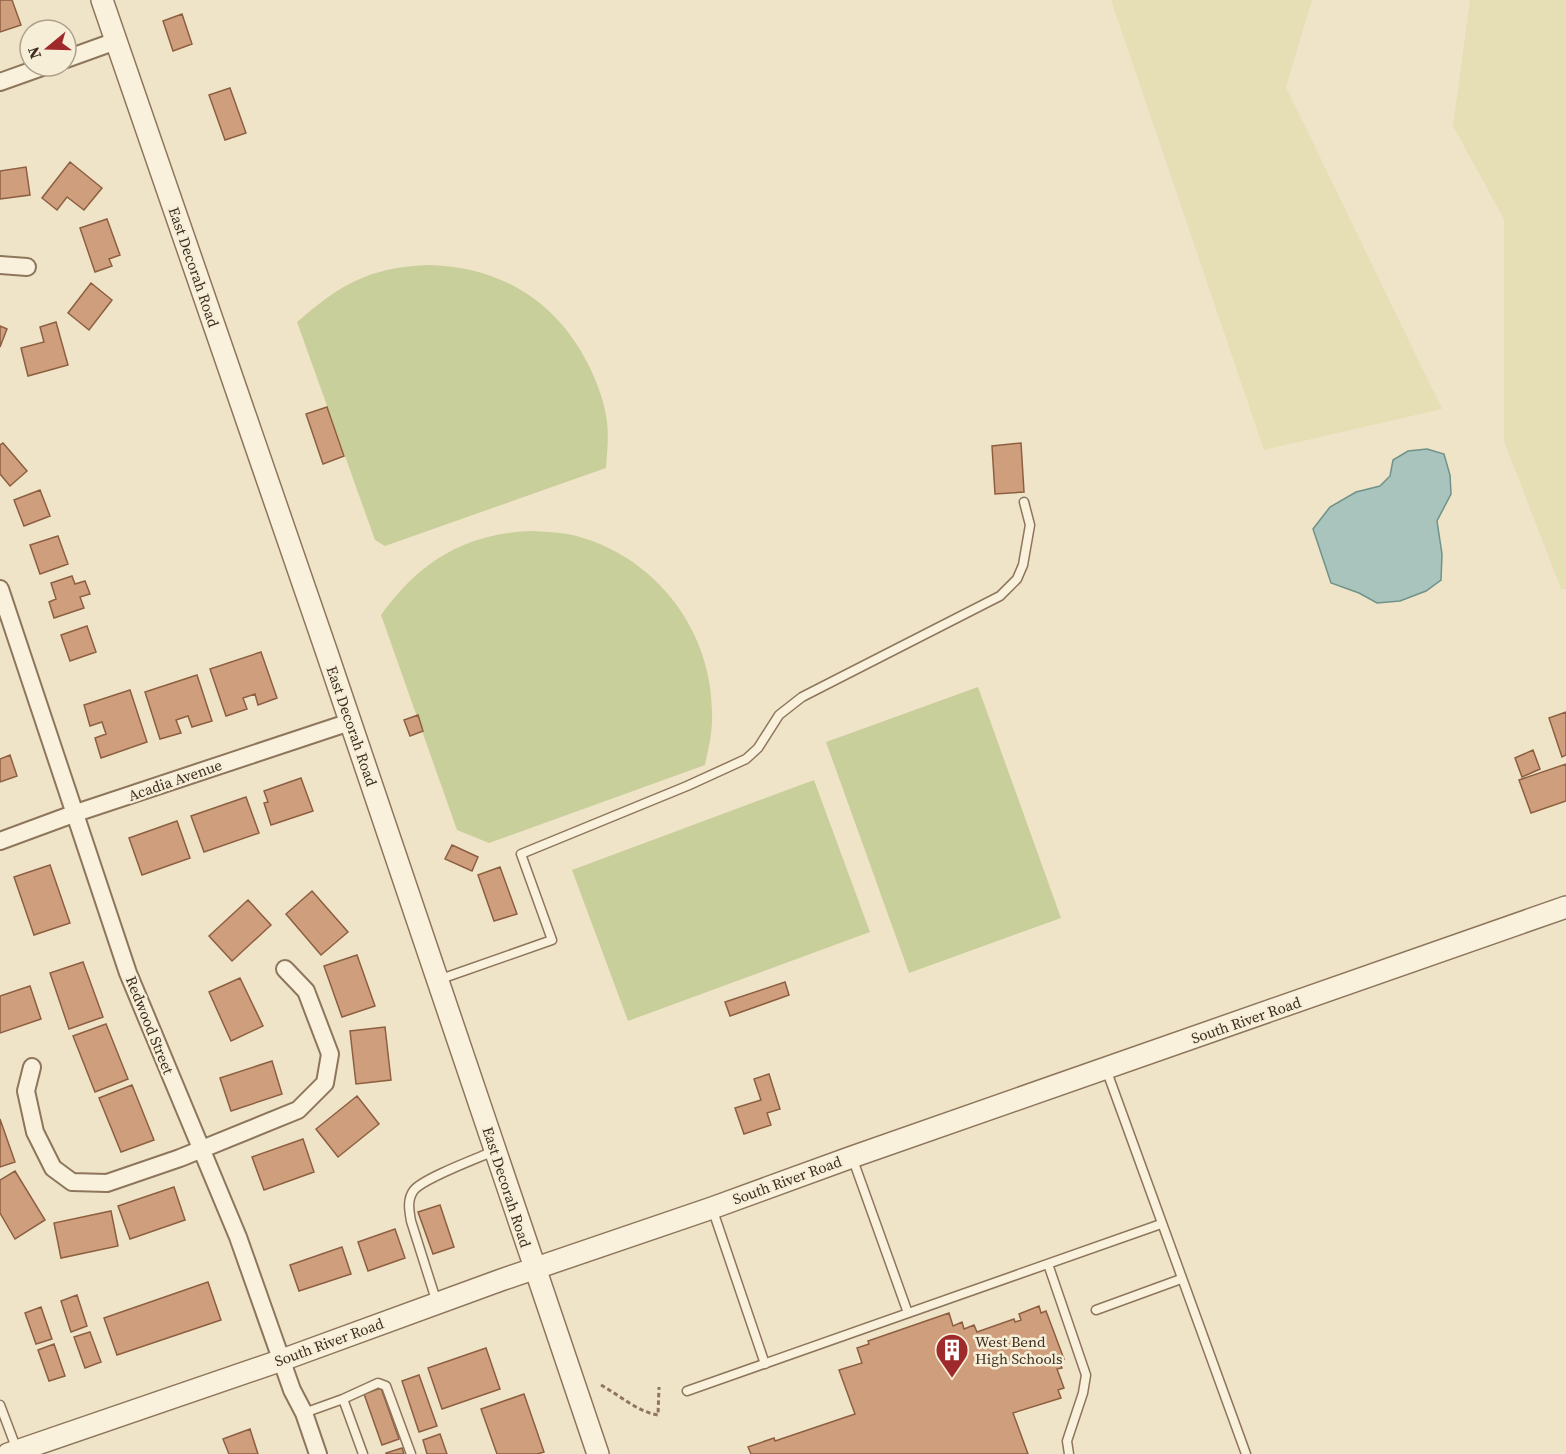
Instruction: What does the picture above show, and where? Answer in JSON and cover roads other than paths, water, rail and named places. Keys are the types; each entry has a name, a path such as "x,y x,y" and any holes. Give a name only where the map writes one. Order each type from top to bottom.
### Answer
{"street":[{"name":"East Decorah Road","path":"102,0 598,1454"},
{"path":"78,55 116,41"},
{"path":"0,82 18,76"},
{"path":"0,266 27,267"},
{"name":"Redwood Street","path":"0,590 128,973 238,1237 292,1390 304,1413 318,1454"},
{"name":"Acadia Avenue","path":"0,841 76,813 350,722"},
{"name":"South River Road","path":"13,1452 282,1360 852,1156 1566,907"},
{"path":"32,1068 26,1091 35,1132 53,1168 72,1182 108,1183 201,1149 298,1110 325,1083 330,1054 306,991 285,969"}],"lane":[{"path":"438,980 552,940 521,854 735,765 758,748 779,715 802,698 1000,596 1017,579 1023,565 1030,525 1024,502"},
{"path":"1106,1069 1246,1454"},
{"path":"437,1303 411,1221 408,1208 410,1198 415,1189 427,1181 495,1151"},
{"path":"852,1156 908,1313"},
{"path":"712,1208 765,1364"},
{"path":"687,1392 1161,1224"},
{"path":"1048,1264 1086,1375 1083,1393 1067,1441 1069,1454"},
{"path":"1096,1310 1181,1279"},
{"path":"304,1413 378,1383 386,1386 411,1454"},
{"path":"343,1399 363,1454"},
{"path":"0,1406 13,1452"}],"water":[{"path":"1427,449 1444,454 1450,475 1451,494 1437,521 1442,554 1441,580 1426,591 1400,601 1377,603 1359,593 1331,583 1313,529 1330,507 1356,492 1380,486 1390,476 1393,460 1408,451"}],"place":[{"name":"West Bend High Schools","path":"952,1379"}]}
